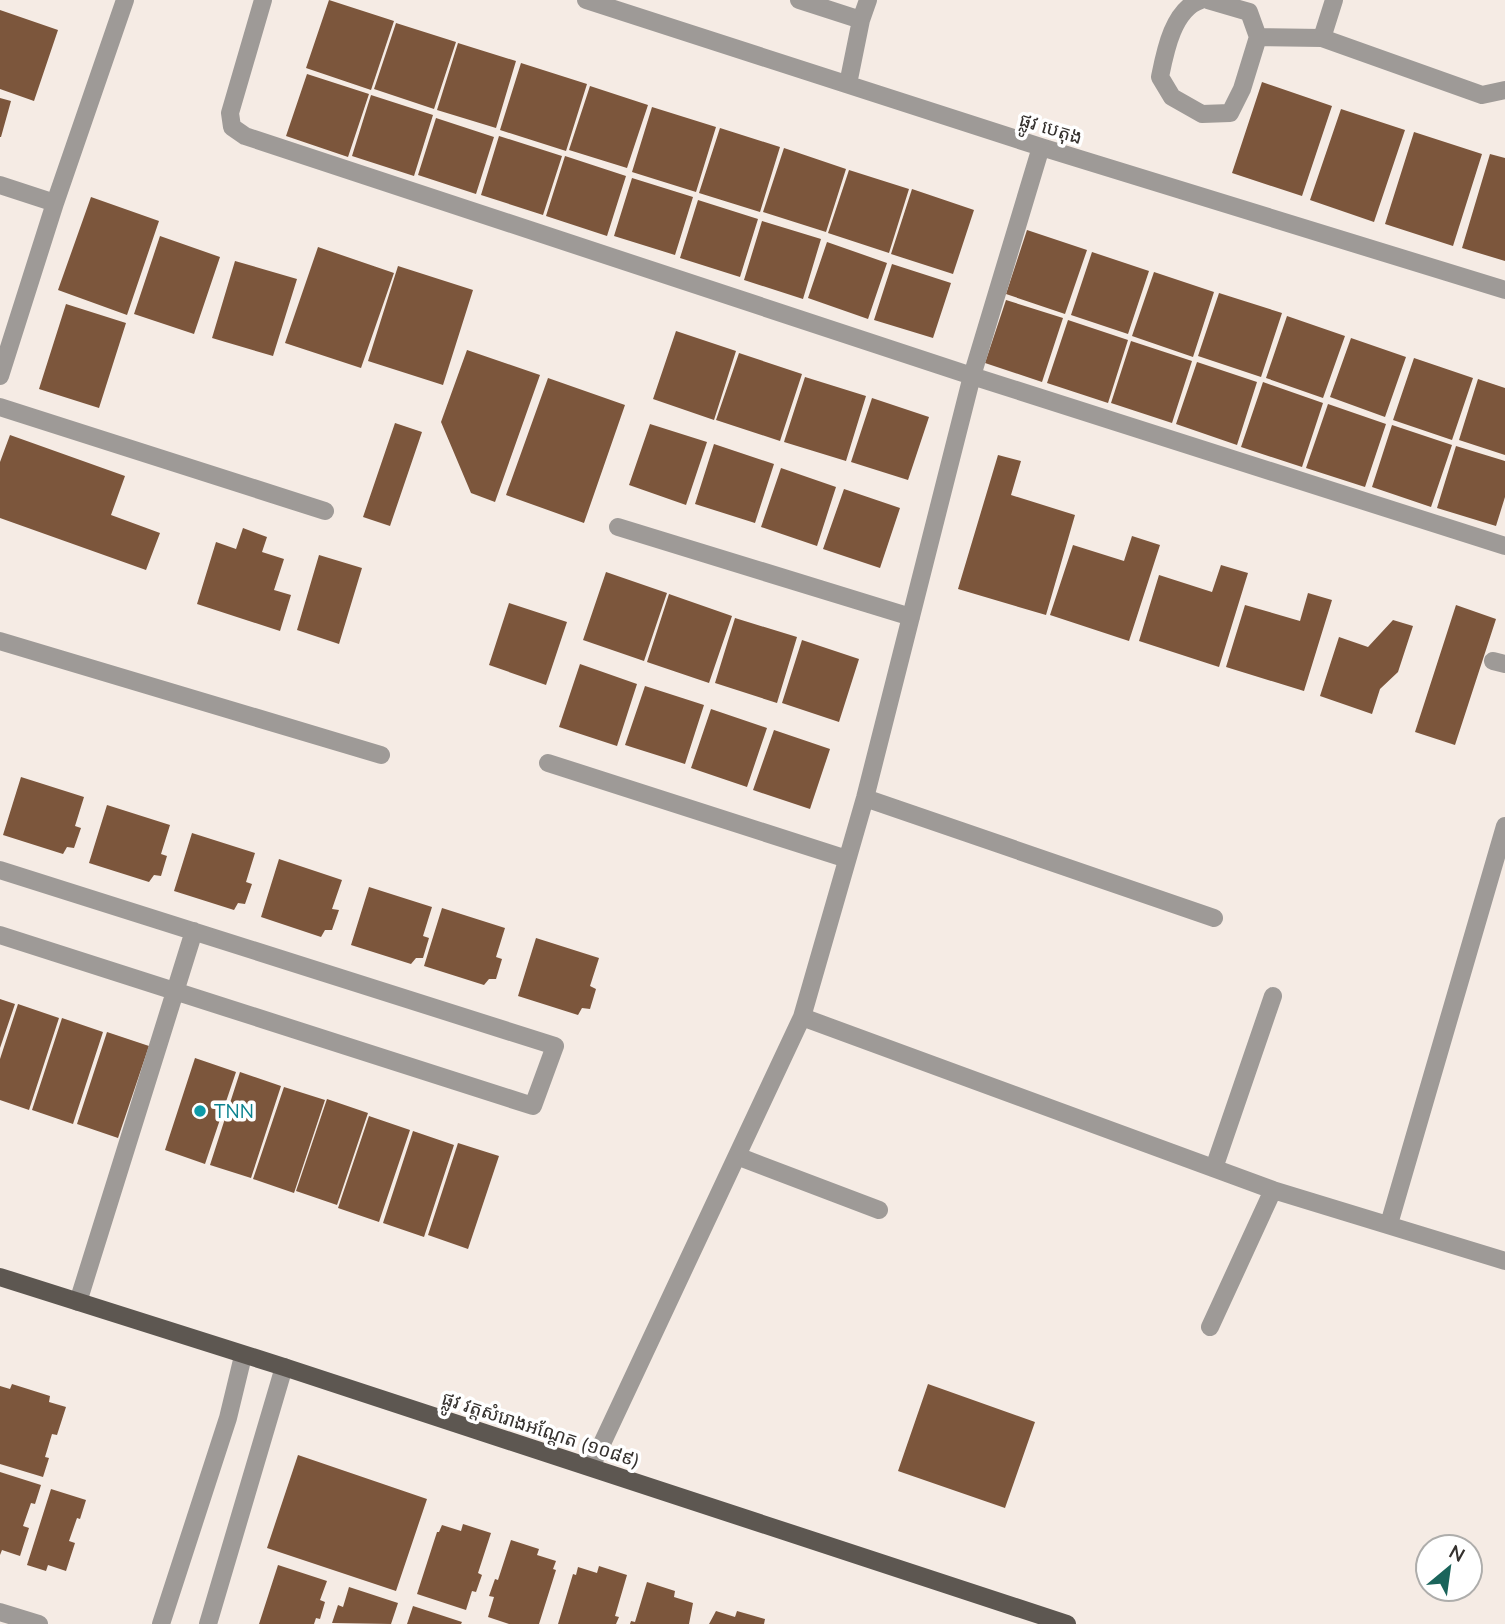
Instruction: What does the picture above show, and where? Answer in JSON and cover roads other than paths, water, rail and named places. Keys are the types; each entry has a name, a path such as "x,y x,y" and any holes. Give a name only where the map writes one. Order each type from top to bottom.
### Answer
{"main road":[{"name":"ផ្លូវ វត្តសំរោងអណ្ដែត (១០៨៩)","path":"0,1277 284,1367 1067,1624"}],"street":[{"path":"0,376 55,203 125,0"},
{"path":"263,0 230,113 232,127 245,136 972,376 1505,546"},
{"name":"ផ្លូវ បេតុង","path":"586,0 1041,147 1505,290"},
{"path":"799,0 861,20"},
{"path":"848,84 861,20 868,0"},
{"path":"1200,0 1190,3 1167,40 1160,77 1172,97 1202,114 1230,113 1242,89 1258,37 1249,12 1208,0"},
{"path":"1322,38 1334,0"},
{"path":"1258,37 1322,38 1482,96 1505,90"},
{"path":"591,1467 802,1017 865,798 972,376 1041,147"},
{"path":"0,185 55,203"},
{"path":"0,407 325,511"},
{"path":"618,527 911,617"},
{"path":"0,641 381,755"},
{"path":"548,763 848,859"},
{"path":"865,798 1214,918"},
{"path":"1389,1224 1505,825"},
{"path":"0,870 555,1046 533,1106 0,935"},
{"path":"78,1302 194,931"},
{"path":"1214,1168 1273,996"},
{"path":"802,1017 1273,1190 1505,1261"},
{"path":"737,1156 879,1210"},
{"path":"1209,1327 1273,1190"},
{"path":"161,1624 228,1418 243,1356"},
{"path":"208,1624 284,1367"},
{"path":"0,1612 39,1624"}],"place":[{"name":"TNN","path":"200,1111"}]}
